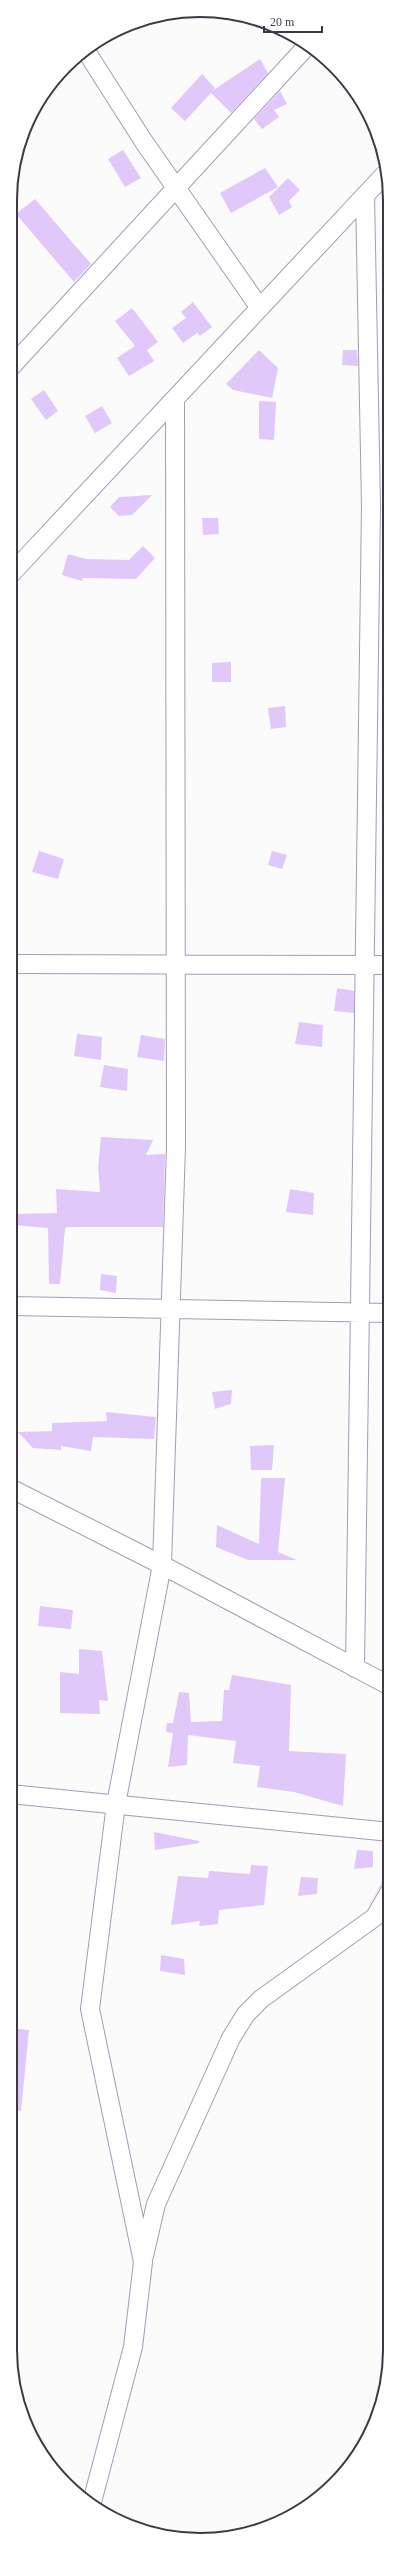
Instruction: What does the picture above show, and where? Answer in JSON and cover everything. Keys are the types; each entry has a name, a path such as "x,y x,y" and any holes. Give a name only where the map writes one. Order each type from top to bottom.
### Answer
{"street":[{"path":"17,360 303,49"},
{"path":"89,55 176,188 260,308"},
{"path":"17,568 381,178"},
{"path":"355,1668 371,506 365,195"},
{"path":"143,2262 90,2009 116,1804 162,1565 172,1309 176,1147 177,965 175,399"},
{"path":"17,964 383,965"},
{"path":"17,1306 383,1313"},
{"path":"17,1492 162,1565 383,1682"},
{"path":"17,1795 383,1831"},
{"path":"93,2498 133,2348 143,2262 156,2204 231,2038 246,2014 261,1999 375,1917 383,1903"}],"building":[{"path":"260,59 268,73 231,113 211,93 185,121 171,108 202,74 215,88 212,91"},
{"path":"280,91 287,104 274,110 279,117 262,129 254,119"},
{"path":"123,150 141,178 125,187 108,159"},
{"path":"265,168 278,187 231,213 220,193"},
{"path":"288,178 300,190 289,201 292,207 279,215 269,197"},
{"path":"35,199 91,264 74,282 17,215 17,213"},
{"path":"193,302 212,327 200,336 197,333 183,343 172,328 186,318 181,312"},
{"path":"132,308 158,342 147,350 154,361 129,376 117,358 135,346 115,321"},
{"path":"259,350 278,368 272,398 233,390 226,384"},
{"path":"343,350 357,350 358,366 342,365"},
{"path":"44,390 58,411 46,420 31,399"},
{"path":"259,401 276,402 274,440 259,439"},
{"path":"102,406 112,423 95,433 85,416"},
{"path":"152,495 132,515 119,516 110,507 119,497"},
{"path":"202,518 218,518 219,534 203,535"},
{"path":"143,546 155,558 136,579 83,578 82,581 62,575 68,554 86,559 129,560"},
{"path":"231,662 231,682 212,682 212,663"},
{"path":"285,706 286,727 271,729 268,708"},
{"path":"39,851 64,859 58,879 32,872"},
{"path":"272,851 287,855 282,869 268,865"},
{"path":"337,988 354,991 354,1013 334,1011"},
{"path":"299,1022 323,1025 322,1047 295,1044"},
{"path":"77,1034 102,1037 101,1060 74,1056"},
{"path":"141,1035 165,1039 164,1061 137,1057"},
{"path":"104,1065 128,1069 127,1091 100,1087"},
{"path":"101,1137 153,1140 146,1155 165,1154 163,1227 67,1227 65,1229 60,1284 49,1284 48,1228 17,1225 17,1214 57,1213 56,1189 100,1192 98,1167"},
{"path":"290,1189 314,1193 313,1215 286,1212"},
{"path":"101,1274 117,1276 116,1293 100,1290"},
{"path":"232,1390 231,1404 215,1409 212,1392"},
{"path":"106,1412 156,1417 154,1439 93,1437 91,1451 61,1446 61,1450 33,1448 18,1432 52,1431 52,1423 107,1421"},
{"path":"274,1445 272,1470 251,1470 250,1446"},
{"path":"261,1478 285,1478 278,1552 297,1560 248,1560 216,1547 217,1525 259,1544"},
{"path":"40,1606 73,1610 71,1629 38,1626"},
{"path":"79,1649 102,1651 108,1701 99,1700 100,1714 60,1713 60,1672 79,1674"},
{"path":"232,1675 291,1685 289,1751 346,1754 343,1806 294,1792 257,1787 260,1766 233,1763 236,1741 188,1735 187,1765 168,1767 173,1733 166,1732 167,1723 173,1723 179,1692 189,1693 191,1722 222,1721 224,1690 229,1690"},
{"path":"154,1832 199,1841 199,1843 155,1850"},
{"path":"357,1850 373,1851 373,1867 354,1869"},
{"path":"251,1865 268,1866 264,1905 219,1910 218,1924 199,1926 200,1921 171,1925 178,1876 208,1878 209,1871 250,1874"},
{"path":"301,1877 318,1878 317,1894 298,1896"},
{"path":"383,1880 383,1884 368,1907"},
{"path":"161,1955 184,1959 185,1975 160,1971"},
{"path":"17,2029 29,2030 21,2111 17,2111"}]}
